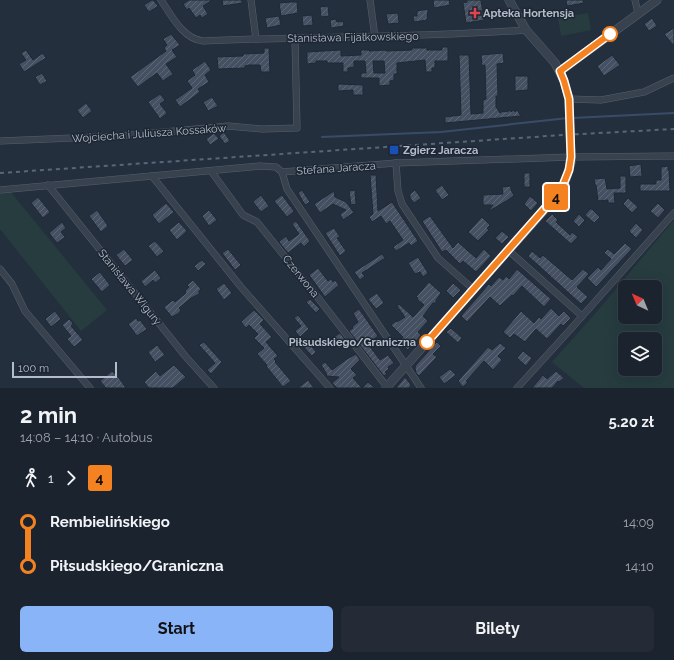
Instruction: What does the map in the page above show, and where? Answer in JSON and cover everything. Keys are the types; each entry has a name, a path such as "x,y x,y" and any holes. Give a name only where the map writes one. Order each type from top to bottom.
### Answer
{"street":[{"name":"Stanisława Fijałkowskiego","path":"161,0 184,31 195,40 203,41 375,37 526,30"},
{"path":"251,0 256,39"},
{"path":"370,0 375,37"},
{"path":"386,387 561,190 569,170 571,157 570,112 569,99 564,81 560,71 552,59 526,30 510,0"},
{"path":"635,0 638,13"},
{"path":"560,71 657,0"},
{"name":"Wojciecha i Juliusza Kossaków","path":"0,141 121,136 228,126 262,129 297,128 295,39"},
{"path":"569,99 601,100 644,92 674,78"},
{"name":"Stefana Jaracza","path":"0,190 260,166 276,167 282,172 396,163 571,157 674,156"},
{"path":"396,163 398,191 402,204 438,258 473,290"},
{"name":"Czerwona","path":"210,171 243,215 257,222 319,299 386,387"},
{"path":"282,172 287,189 421,388"},
{"path":"152,176 241,287 330,388"},
{"name":"Stanisława Wigury","path":"48,185 186,357 214,388"},
{"path":"517,388 674,213"},
{"path":"508,250 582,316"},
{"path":"0,269 15,290 25,311 90,388"}],"green space":[{"path":"588,13 591,30 561,36 558,18"},
{"path":"10,191 107,310 81,331 0,229 0,193"},
{"path":"674,220 674,388 584,388 552,362 618,286 618,324 662,324 662,280 623,280"}],"building":[{"path":"152,0 158,6 149,12 144,5"},
{"path":"189,0 212,0 203,6 208,14 202,18 200,15 196,18 189,8 187,10 183,4"},
{"path":"222,0 242,0 242,3 223,6"},
{"path":"433,0 449,0 450,5 434,8"},
{"path":"467,0 481,0 484,20 466,23 463,3 467,2"},
{"path":"566,0 583,0 584,3 567,6"},
{"path":"297,2 298,13 281,16 279,3"},
{"path":"328,6 329,16 321,17 320,7"},
{"path":"428,9 427,20 414,22 413,16 417,16 417,11"},
{"path":"398,13 399,23 388,24 386,14"},
{"path":"312,15 313,25 303,26 302,16"},
{"path":"279,16 281,25 267,28 265,18"},
{"path":"652,18 657,26 649,31 644,24"},
{"path":"336,19 337,22 343,21 344,26 331,28 330,20"},
{"path":"674,28 674,46 664,34"},
{"path":"171,34 180,45 172,50 177,57 166,64 173,74 163,81 157,73 138,87 130,77 166,51 164,48 167,45 163,39"},
{"path":"442,47 448,47 448,61 435,61 435,68 432,68 432,72 426,72 425,60 397,63 397,74 394,74 394,80 390,81 390,85 379,86 379,78 361,78 361,73 366,73 365,61 354,61 354,67 348,68 348,72 343,72 343,63 316,61 316,63 307,64 307,52 341,50 341,56 361,55 361,50 386,51 427,48 427,50 442,50","holes":["373,61 384,61 385,73 374,73"]},
{"path":"264,48 269,48 270,72 261,72 260,65 249,65 245,66 245,68 218,69 217,57 243,56 243,54 264,53"},
{"path":"26,50 33,60 43,53 46,58 24,72 19,64 26,60 21,53"},
{"path":"503,53 504,63 497,64 498,96 496,96 496,107 500,113 510,110 511,112 514,110 515,112 517,110 521,116 445,123 445,117 461,115 459,55 469,55 471,114 483,113 483,100 486,99 485,65 482,66 481,55"},
{"path":"612,55 620,65 604,76 597,66"},
{"path":"205,61 211,70 205,75 209,82 198,89 200,92 180,107 175,100 192,88 187,81 195,75 192,70"},
{"path":"42,73 47,81 40,85 35,77"},
{"path":"515,76 528,76 528,90 515,91"},
{"path":"338,84 363,85 363,95 353,95 353,90 338,91"},
{"path":"160,94 165,100 160,104 167,113 160,119 148,102"},
{"path":"212,97 218,106 208,111 203,102"},
{"path":"86,103 92,111 83,118 77,110"},
{"path":"224,132 230,141 225,144 219,136"},
{"path":"214,133 219,139 210,145 206,139"},
{"path":"641,164 642,176 630,177 629,166"},
{"path":"668,166 670,191 640,191 640,184 656,184 656,180 661,180 661,167"},
{"path":"524,173 530,173 530,187 524,187"},
{"path":"370,175 376,175 378,211 392,202 418,241 411,246 409,243 396,251 393,247 403,240 390,221 386,224 381,216 372,222 369,217 373,214"},
{"path":"620,176 626,176 626,193 614,193 615,203 608,203 608,200 598,201 594,179 605,178 607,189 620,188"},
{"path":"442,185 449,195 442,200 435,190"},
{"path":"511,186 511,190 514,195 508,200 489,211 493,205 483,205 483,195 503,194 502,187"},
{"path":"302,190 310,202 305,205 298,193"},
{"path":"355,190 356,204 351,205 349,191"},
{"path":"415,190 421,198 414,203 410,198 410,194"},
{"path":"334,191 335,197 346,202 355,214 353,213 343,220 340,214 346,210 333,204 320,213 314,204"},
{"path":"261,195 269,206 261,212 253,202"},
{"path":"282,195 294,211 287,217 274,201"},
{"path":"530,196 538,203 531,211 524,204"},
{"path":"38,197 50,212 43,218 31,203"},
{"path":"628,198 638,207 632,213 623,204"},
{"path":"166,203 174,212 159,224 152,215"},
{"path":"658,203 665,210 658,218 650,211"},
{"path":"590,209 592,209 600,217 594,223 585,215"},
{"path":"97,210 108,226 101,232 89,216"},
{"path":"209,210 217,220 209,226 202,216"},
{"path":"552,214 558,220 556,222 570,235 572,232 578,237 571,244 545,221"},
{"path":"579,214 585,220 579,227 573,221"},
{"path":"430,216 453,248 458,242 476,258 484,249 491,256 476,272 463,261 460,264 446,250 442,252 422,221"},
{"path":"482,217 490,225 487,228 489,230 478,241 468,232"},
{"path":"296,221 310,241 304,247 301,243 288,253 279,242 286,236 289,241 299,234 292,224"},
{"path":"62,222 66,228 61,232 65,237 57,243 49,233"},
{"path":"179,222 187,231 177,240 169,230"},
{"path":"636,223 643,230 636,238 629,231"},
{"path":"334,228 340,237 337,238 346,251 340,256 325,233"},
{"path":"502,231 509,237 502,244 495,238"},
{"path":"155,241 164,251 157,257 148,246"},
{"path":"625,243 632,249 596,287 587,278 598,267 601,270 611,259 604,253 608,249 614,254"},
{"path":"124,249 133,260 125,266 116,255"},
{"path":"228,249 241,265 235,270 222,253"},
{"path":"532,251 540,258 543,255 572,280 583,269 589,274 577,287 588,297 581,304 528,256"},
{"path":"382,254 385,258 362,273 365,276 360,280 354,272"},
{"path":"418,257 428,273 423,277 420,272 415,274 408,263"},
{"path":"202,260 206,264 198,271 194,266"},
{"path":"318,268 328,281 331,279 333,282 335,280 339,285 325,297 309,275"},
{"path":"517,269 551,299 544,307 522,286 513,296 512,295 500,306 490,297 467,322 461,316 489,284 491,286 499,277 503,280 506,276 509,279"},
{"path":"155,270 161,278 155,283 153,280 145,287 141,281"},
{"path":"100,272 110,285 102,292 91,279"},
{"path":"193,280 201,289 199,294 191,298 179,308 181,310 179,313 172,317 164,307 173,300 175,302 186,293 185,291 189,287 187,285"},
{"path":"429,282 441,293 436,300 436,303 433,303 423,316 428,321 418,332 421,335 408,350 399,341 403,337 391,325 405,317 397,306 399,304 413,317 424,305 416,297"},
{"path":"224,283 232,293 224,300 216,289"},
{"path":"453,283 461,290 453,298 446,291"},
{"path":"377,293 384,303 376,309 368,299"},
{"path":"310,299 320,309 316,313 306,302"},
{"path":"551,308 559,316 564,311 571,318 563,326 561,324 547,339 536,329 525,342 514,334 510,338 503,332 521,311 534,323 539,317 541,319"},
{"path":"359,309 378,336 368,344 380,360 388,355 394,363 388,367 389,369 385,372 387,374 384,376 349,331 358,322 353,313"},
{"path":"254,310 264,320 260,324 272,337 266,342 278,356 274,359 276,361 275,362 291,381 283,387 257,354 264,348 254,338 258,334 249,325 246,328 241,322"},
{"path":"55,311 61,319 51,327 45,319"},
{"path":"298,315 309,329 300,337 295,331 301,326 294,318"},
{"path":"136,318 138,321 140,320 147,329 137,336 128,324"},
{"path":"69,319 73,323 71,326 83,340 74,347 67,339 71,336 62,325"},
{"path":"451,328 462,338 458,343 446,332"},
{"path":"340,333 347,342 339,349 331,339"},
{"path":"307,340 316,352 312,356 301,344"},
{"path":"204,342 222,362 211,374 207,370 215,363 199,345"},
{"path":"437,342 441,346 433,354 437,357 419,376 416,373 416,365"},
{"path":"500,343 506,348 498,356 502,360 493,370 484,361 466,381 468,382 463,387 458,381 488,347 492,350"},
{"path":"157,345 165,355 155,362 148,352"},
{"path":"523,351 532,358 526,366 517,358"},
{"path":"356,354 360,360 351,369 357,375 353,378 362,388 337,388 332,383 339,377 326,376 327,375 321,365 325,362 332,370"},
{"path":"174,365 186,377 173,388 149,388 144,382 156,371 160,376"},
{"path":"450,369 456,375 444,384 439,377"},
{"path":"112,371 126,388 106,388 100,381"},
{"path":"556,371 564,378 559,382 558,381 552,388 532,388 543,375 547,379"},
{"path":"405,377 411,385 409,388 396,388"},
{"path":"308,380 314,388 298,388"},
{"path":"368,382 375,388 362,388"}],"waterway":[{"path":"572,118 674,113"},
{"path":"322,137 441,132 568,118"}],"railway":[{"path":"0,173 563,135 674,129"}],"bus line":[{"name":"4","path":"427,342 564,186 571,163 570,112 569,99 560,71 610,34"}],"place":[{"name":"Apteka Hortensja","path":"475,13"},
{"name":"Zgierz Jaracza","path":"394,150"},
{"name":"Piłsudskiego/Graniczna","path":"427,342"}]}
